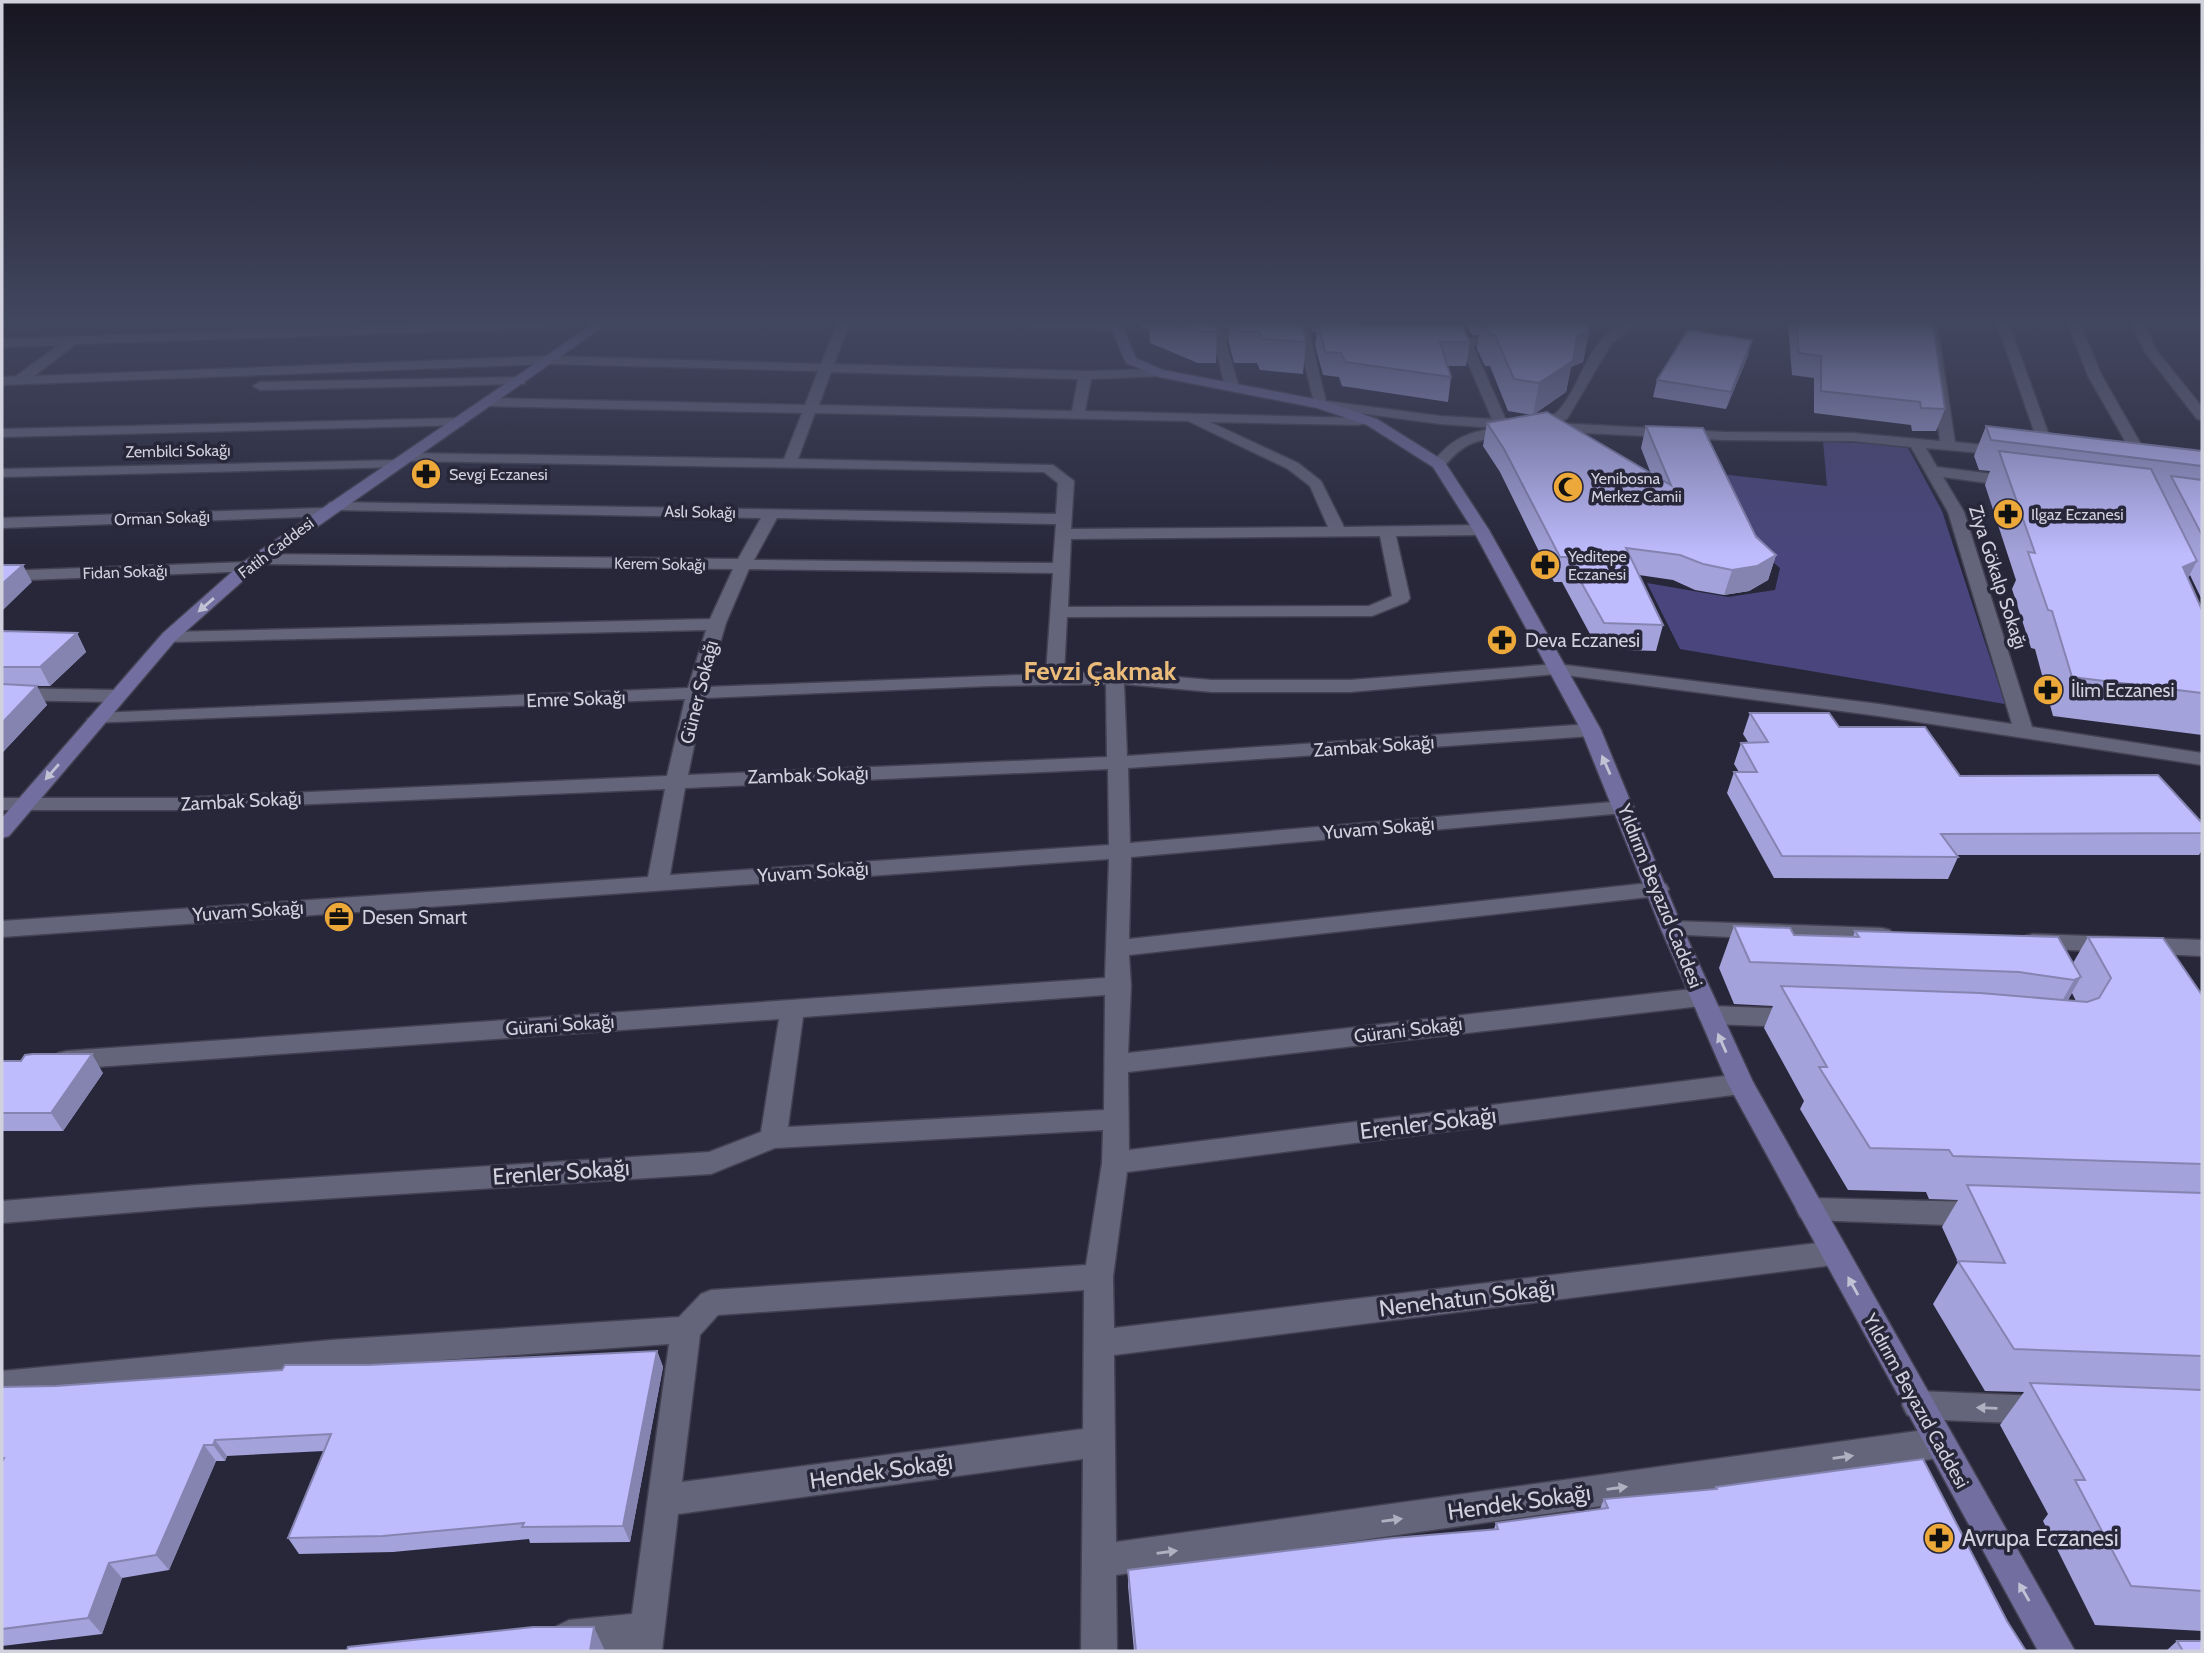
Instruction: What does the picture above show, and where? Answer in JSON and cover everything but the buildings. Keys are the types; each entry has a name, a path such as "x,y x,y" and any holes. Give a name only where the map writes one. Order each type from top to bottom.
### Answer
{"main road":[{"name":"Yıldırım Beyazıd Caddesi","path":"1305,401 1372,422 1439,464 1481,530 1591,730 1658,889 1672,929 1741,1084 2057,1651"},
{"name":"Fatih Caddesi","path":"2,831 169,637 254,563 329,509 489,402"}],"street":[{"path":"789,464 812,401"},
{"path":"1078,414 1080,401"},
{"path":"1490,401 1501,424"},
{"path":"1439,464 1453,445 1479,435 1536,427 1562,416 1570,401"},
{"path":"1943,401 1948,445"},
{"path":"2030,401 2050,457"},
{"path":"2111,401 2155,470 2123,466"},
{"path":"2190,401 2202,416"},
{"path":"489,402 1372,422"},
{"path":"1320,404 1440,420 1536,427 1724,436 1852,437 2012,452"},
{"path":"1187,417 1293,466 1316,484 1338,531"},
{"path":"2,433 459,422"},
{"name":"Ziya Gökalp Sokağı","path":"1915,442 1956,512 2024,732"},
{"name":"Zembilci Sokağı","path":"2,473 402,460 1048,468 1066,481 1064,526"},
{"path":"1932,471 2037,484"},
{"name":"Aslı Sokağı","path":"329,509 772,513 1064,526 1338,531 1481,530"},
{"name":"Orman Sokağı","path":"2,523 329,509"},
{"name":"Güner Sokağı","path":"658,882 677,781 717,624 742,565 772,513"},
{"path":"1055,678 1064,526"},
{"path":"1059,612 1372,611 1401,598 1387,531"},
{"name":"Kerem Sokağı","path":"254,563 1061,568"},
{"name":"Fidan Sokağı","path":"2,576 254,563"},
{"path":"169,637 717,624"},
{"name":"Emre Sokağı","path":"97,719 1055,678 1115,678 1212,686 1350,686 1558,669 1879,710 2202,759"},
{"path":"1099,1651 1099,1277 1115,1163 1117,1119 1115,1064 1119,986 1120,851 1115,678"},
{"path":"2,694 117,696"},
{"name":"Zambak Sokağı","path":"2,804 175,804 1116,762 1591,730"},
{"name":"Yuvam Sokağı","path":"2,929 1120,851 1624,807"},
{"path":"1119,948 1658,889"},
{"path":"1672,929 1905,937"},
{"path":"2028,948 2202,948"},
{"name":"Gürani Sokağı","path":"43,1061 1119,986"},
{"name":"Gürani Sokağı","path":"1115,1064 1706,1006 1819,1019"},
{"path":"773,1138 792,1010"},
{"name":"Erenler Sokağı","path":"1115,1163 1741,1084"},
{"name":"Erenler Sokağı","path":"2,1212 197,1196 711,1163 773,1138 1117,1119"},
{"path":"1810,1209 1999,1215"},
{"name":"Nenehatun Sokağı","path":"1099,1343 1834,1253"},
{"path":"536,1641 645,1641 687,1329 711,1303 1099,1277"},
{"path":"2,1385 331,1354 687,1329"},
{"path":"1918,1405 2067,1411"},
{"name":"Hendek Sokağı","path":"664,1500 1099,1442"},
{"name":"Hendek Sokağı","path":"1099,1561 1939,1443"}],"shaded area":[{"path":"1823,441 1907,446 1942,511 2005,704 1680,649 1647,583 1728,597 1775,590 1780,568 1753,545 1720,474 1827,486"}],"place":[{"name":"Sevgi Eczanesi","path":"426,474"},
{"name":"Yenibosna Merkez Camii","path":"1568,487"},
{"name":"Ilgaz Eczanesi","path":"2008,514"},
{"name":"Yeditepe Eczanesi","path":"1545,565"},
{"name":"Deva Eczanesi","path":"1502,640"},
{"name":"İlim Eczanesi","path":"2048,690"},
{"name":"Desen Smart","path":"339,917"},
{"name":"Avrupa Eczanesi","path":"1939,1538"}],"district":[{"name":"Fevzi Çakmak","path":"1100,671"}]}
